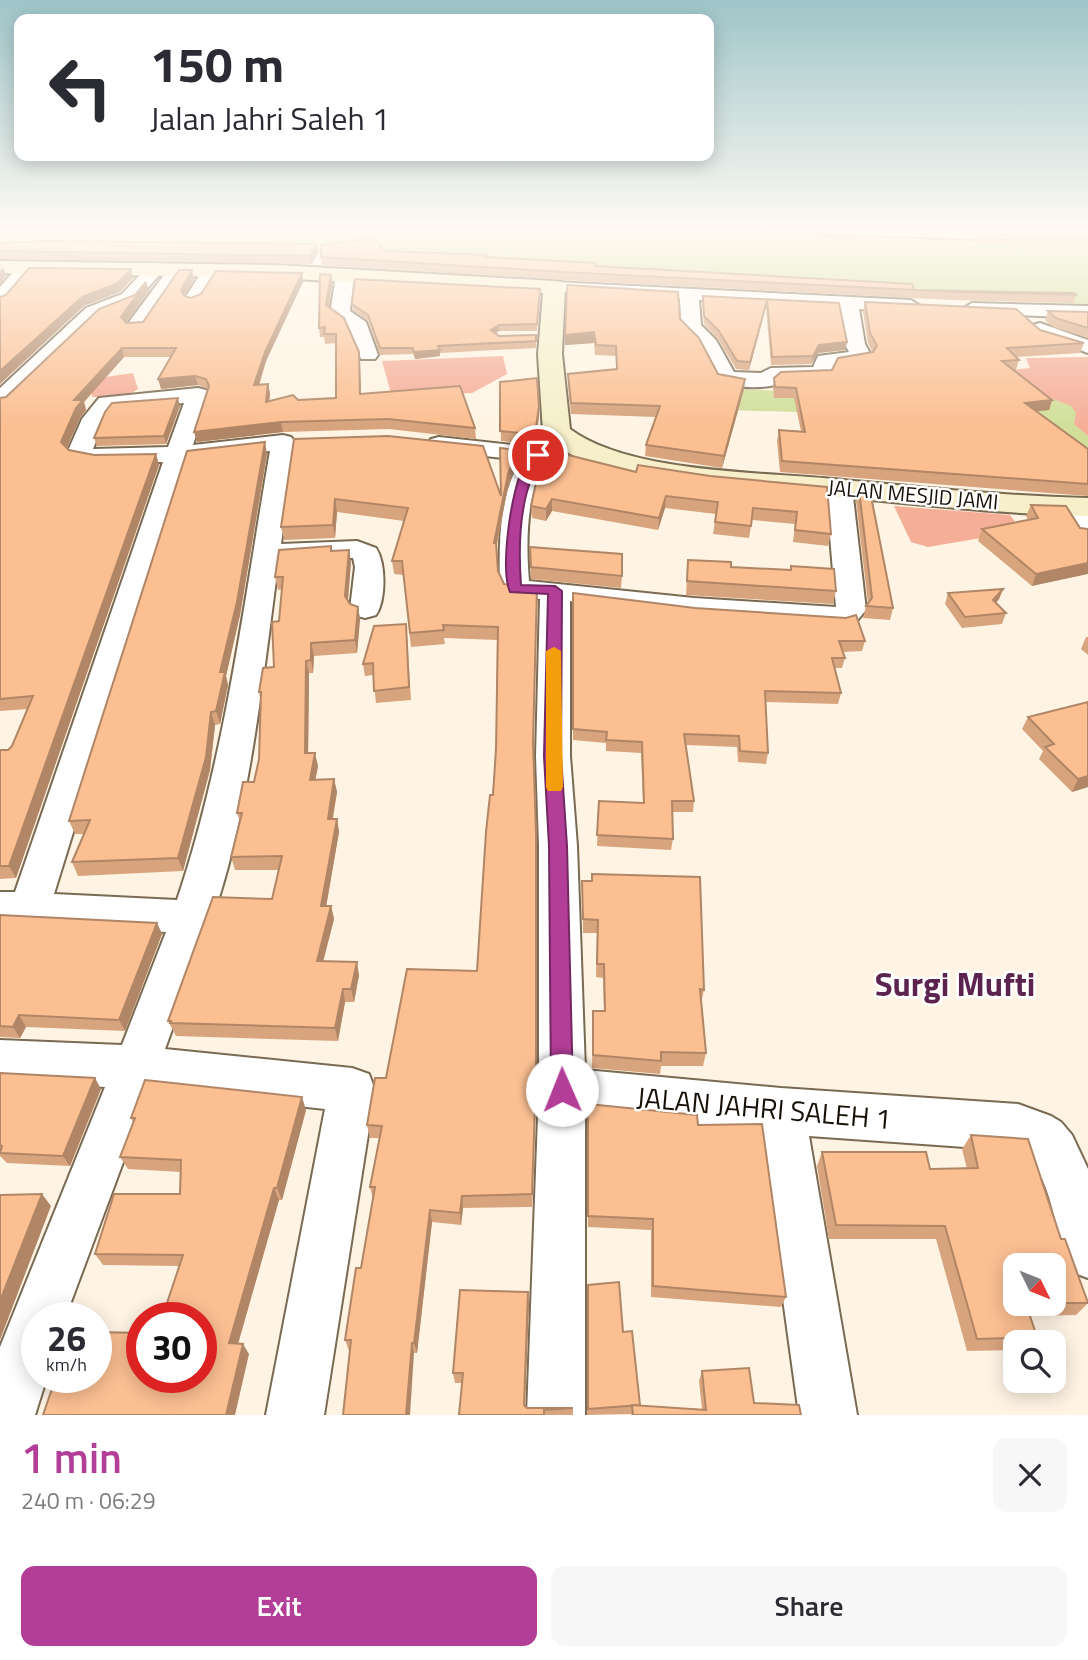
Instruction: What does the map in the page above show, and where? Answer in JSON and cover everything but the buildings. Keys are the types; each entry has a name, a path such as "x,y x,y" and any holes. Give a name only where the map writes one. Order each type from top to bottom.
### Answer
{"street":[{"path":"0,400 93,312 129,298 133,294"},
{"path":"136,326 160,294"},
{"path":"194,298 197,294"},
{"path":"343,294 340,314 356,322 368,355"},
{"path":"554,294 548,444 529,467 517,516 512,556 515,589 694,607 844,617 851,610 839,488"},
{"path":"663,294 928,307"},
{"path":"689,296 691,327 709,344 727,379 767,380 771,374 819,374 824,371 825,360 862,357 855,344 849,303"},
{"path":"954,309 1088,312"},
{"path":"1017,309 1045,333 1088,347"},
{"name":"JALAN MESJID JAMI","path":"548,444 564,439 600,456 652,468 1009,504 1080,507"},
{"path":"416,442 548,444"},
{"path":"44,1302 136,1067 192,917 214,847 268,552 293,443 177,454 14,909 192,917"},
{"path":"1080,507 1088,532"},
{"path":"268,552 342,549 362,551 366,554 369,567 365,609"},
{"path":"555,591 552,756 558,846 562,1090 556,1415"},
{"path":"0,1061 136,1067 352,1090 295,1415"},
{"name":"JALAN JAHRI SALEH 1","path":"562,1090 781,1111 1018,1127 1047,1141 1057,1157 1085,1228"},
{"path":"781,1111 828,1415"},
{"path":"6,1415 21,1369"}],"shaded area":[{"path":"854,294 1088,294 1088,304 897,298"},
{"path":"503,356 507,374 472,393 392,397 382,361"},
{"path":"1088,357 1088,443 1057,421 1061,412 1042,394 1004,371 1030,368 1026,358"},
{"path":"133,373 138,389 125,397 92,397 91,379"},
{"path":"894,506 1010,515 1022,531 928,547 911,542"}],"waterway":[{"path":"673,397 862,404"},
{"path":"983,409 1043,405 1059,413 1056,426 1088,455"}],"slow traffic":[{"path":"554,651 554,787"}],"district":[{"name":"Surgi Mufti","path":"955,984"}],"route":[{"path":"538,455 529,467 517,516 512,556 515,589 555,591 552,756 558,846 562,1090"}]}
